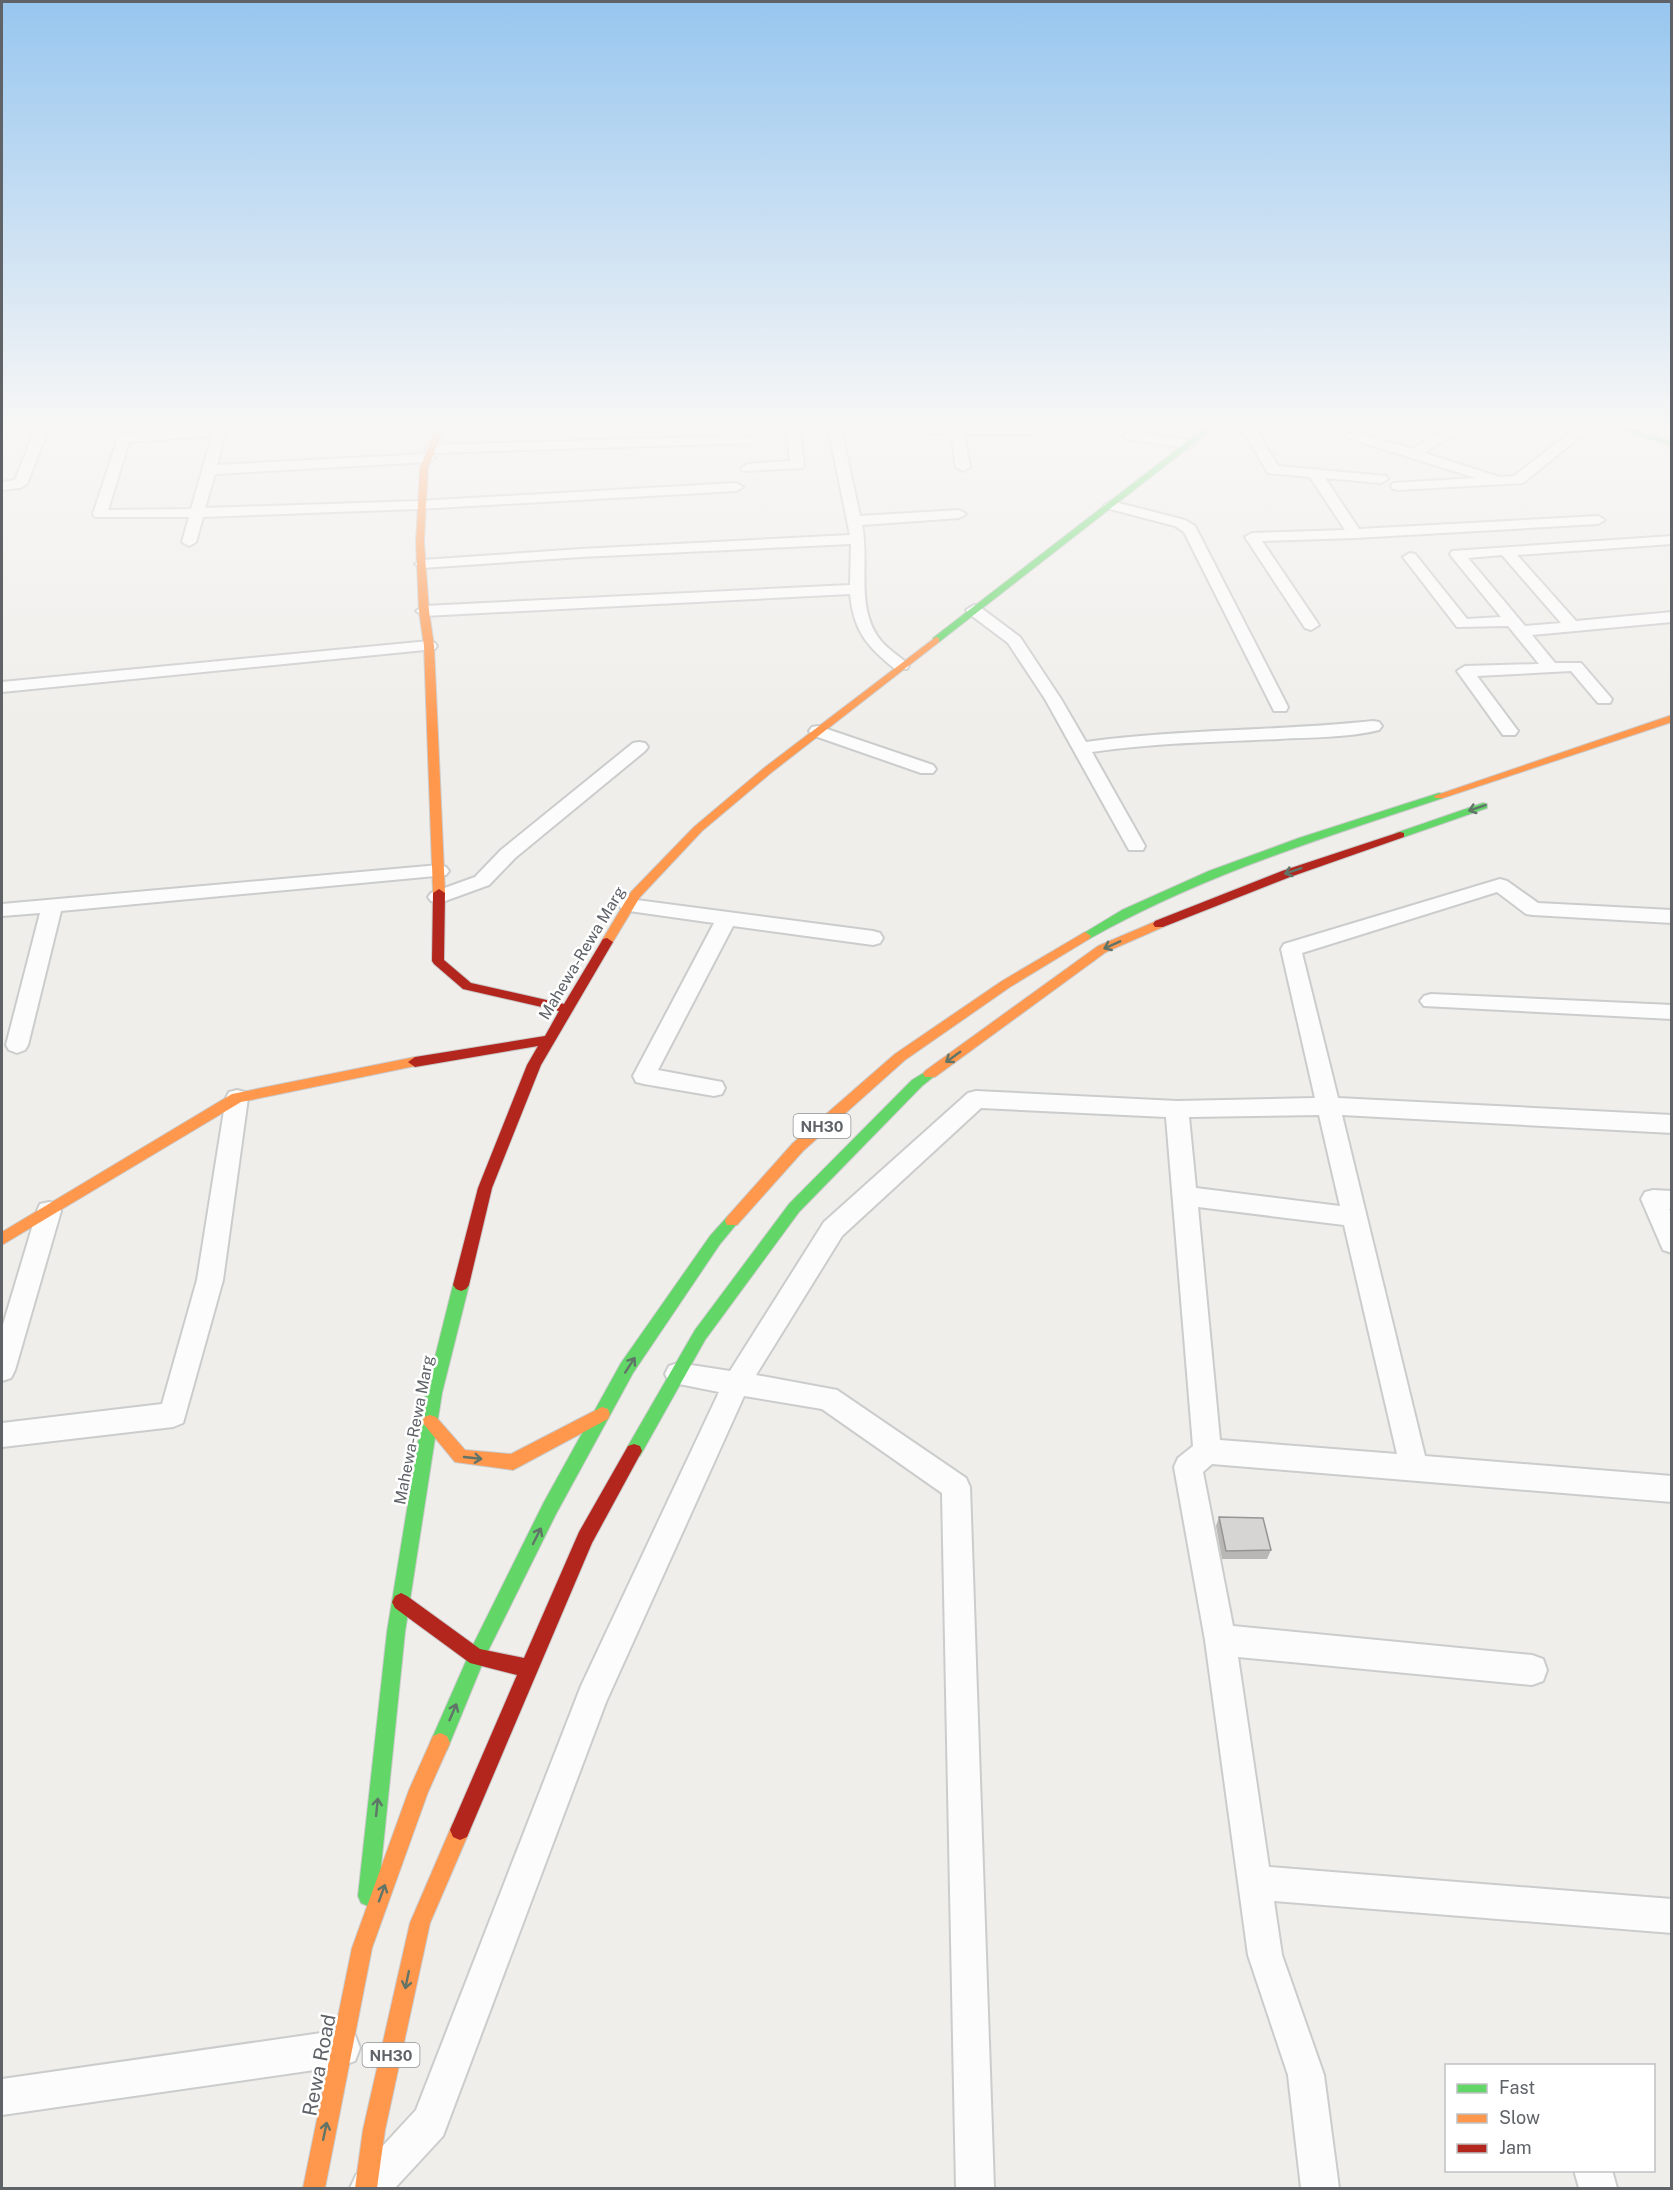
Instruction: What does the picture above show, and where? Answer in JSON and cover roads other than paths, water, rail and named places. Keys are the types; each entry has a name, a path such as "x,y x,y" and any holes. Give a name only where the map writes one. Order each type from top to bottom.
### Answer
{"main road":[{"path":"422,529 424,611 429,646 439,871 438,961 466,986 568,1009"},
{"name":"Mahewa-Rewa Marg","path":"362,1948 400,1602 434,1393 485,1188 534,1065 635,895 698,829 818,730 1079,529"},
{"name":"NH30","path":"362,1948 419,1790 476,1657 550,1508 627,1368 714,1240 798,1147 900,1058 1005,984 1110,921 1232,867 1671,718"},
{"name":"NH30","path":"367,2188 374,2130 420,1923 585,1539 700,1335 794,1208 917,1083 1102,949 1275,878 1498,801"},
{"path":"2,1239 237,1098 444,1056 549,1040"},
{"path":"430,1422 461,1457 513,1462 602,1414"},
{"path":"400,1602 476,1657 529,1668"},
{"name":"Rewa Road","path":"314,2188 362,1948"}],"street":[{"path":"189,542 193,529"},
{"path":"857,529 858,589 862,617 872,640 901,666"},
{"path":"1190,529 1280,707"},
{"path":"1352,529 1355,534"},
{"path":"1311,625 1252,537 1434,529"},
{"path":"1437,529 1551,668"},
{"path":"422,564 580,553 858,539"},
{"path":"1457,554 1671,540"},
{"path":"1506,550 1572,626"},
{"path":"1410,557 1463,624 1572,626 1671,618"},
{"path":"424,611 858,589"},
{"path":"974,610 1014,640 1053,699 1136,846"},
{"path":"2,687 429,646"},
{"path":"1509,731 1465,671 1575,666 1604,699"},
{"path":"1081,748 1131,740 1328,732 1373,726"},
{"path":"818,730 927,769"},
{"path":"438,897 482,880 508,854 639,747"},
{"path":"2,910 439,871"},
{"path":"1414,1468 1291,949 1500,885 1533,909 1671,917"},
{"path":"629,905 873,938"},
{"path":"17,1045 52,906"},
{"path":"714,1088 644,1076 727,918"},
{"path":"1431,1001 1671,1012"},
{"path":"2,1435 173,1414 210,1280 237,1098"},
{"path":"367,2188 430,2123 592,1696 737,1383 833,1229 976,1099 1177,1109 1329,1106 1671,1124"},
{"path":"1177,1109 1206,1451"},
{"path":"1185,1196 1355,1217"},
{"path":"1671,1200 1653,1199 1671,1243"},
{"path":"2,1370 49,1211"},
{"path":"678,1374 828,1398 956,1487 975,2188"},
{"path":"1320,2188 1306,2074 1265,1955 1220,1640 1188,1467 1206,1451 1671,1490"},
{"path":"1220,1640 1532,1670"},
{"path":"1254,1883 1671,1916"},
{"path":"2,2097 342,2048"},
{"path":"1594,2172 1598,2188"}]}
